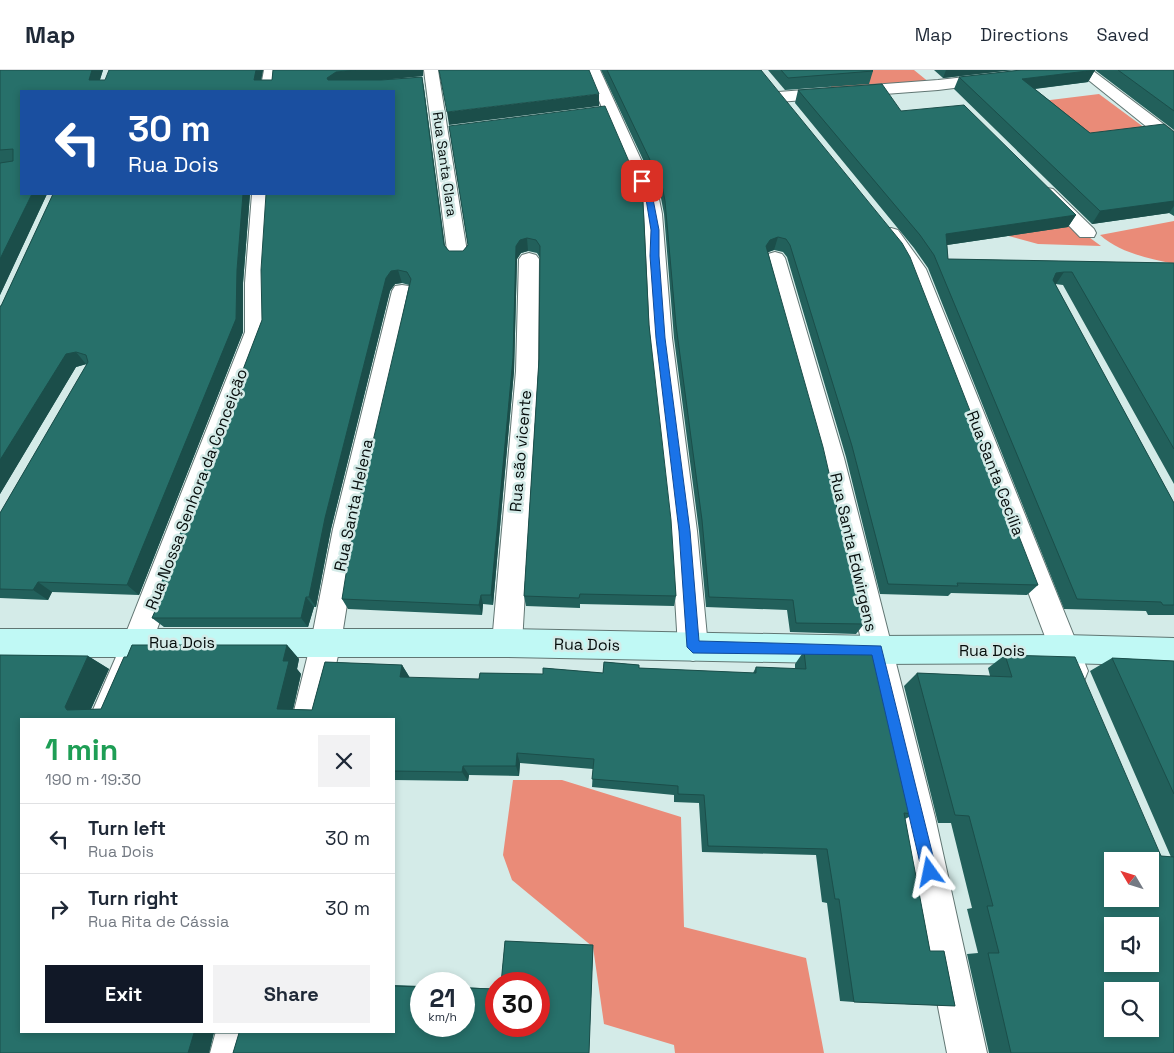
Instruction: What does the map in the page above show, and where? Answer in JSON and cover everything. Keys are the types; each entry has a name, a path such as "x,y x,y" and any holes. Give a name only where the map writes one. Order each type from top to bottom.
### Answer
{"main road":[{"name":"Rua Dois","path":"0,643 507,643 876,650 1065,649 1174,652"}],"street":[{"path":"268,90 272,70"},
{"path":"593,70 602,112 650,199 653,214 661,338 684,531 693,647"},
{"path":"922,70 952,99"},
{"path":"791,112 773,90 938,85 1067,70"},
{"path":"1083,70 1174,140"},
{"path":"414,84 432,76"},
{"name":"Rua Santa Clara","path":"432,76 458,258"},
{"path":"441,133 460,130"},
{"path":"1037,183 1087,233"},
{"name":"Rua Nossa Senhora da Conceição","path":"106,718 137,643 196,482 256,332 255,283 261,195"},
{"name":"Rua Santa Cecília","path":"882,223 916,269 1086,701"},
{"name":"Rua são vicente","path":"507,643 516,489 527,371 529,258"},
{"name":"Rua Santa Edwirgens","path":"775,258 832,458 876,650 918,817 967,1053"},
{"name":"Rua Santa Helena","path":"308,718 326,642 346,529 402,291"},
{"path":"230,1053 235,1033"}],"shaded area":[{"path":"832,70 914,70 930,83 788,94 831,87"},
{"path":"1099,94 1153,134 1078,143 1034,102"},
{"path":"1059,215 1101,246 1038,244 986,230"},
{"path":"1174,221 1174,264 1125,251 1100,235"},
{"path":"513,780 562,780 681,817 684,927 806,958 824,1053 675,1053 674,1045 604,1024 593,947 512,880 503,855"}],"building":[{"path":"0,70 92,70 89,80 105,80 109,70 256,70 254,80 272,80 273,70 356,70 336,72 327,78 328,80 381,80 422,77 444,245 449,251 463,251 468,245 449,126 605,106 640,187 643,201 649,325 671,520 676,596 580,594 579,598 524,596 539,359 540,246 536,240 527,238 520,240 516,246 513,358 491,595 481,595 479,605 342,599 355,518 411,279 407,272 398,270 391,271 386,278 325,518 309,597 306,597 301,618 152,618 159,602 154,602 262,320 261,270 266,195 395,195 395,90 20,90 20,195 32,195 0,259 0,163 13,161 13,149 0,150"},
{"path":"439,70 589,70 599,94 447,112"},
{"path":"607,70 761,70 902,243 910,257 1038,585 957,583 958,586 888,584 852,446 790,245 786,239 778,237 770,240 766,246 823,447 864,624 796,623 793,600 709,597 702,520 676,325 662,185"},
{"path":"781,70 872,70 873,71 788,78"},
{"path":"1021,70 1095,70 1022,79 1090,133 1164,124 1174,132 1174,201 1100,211 959,77"},
{"path":"1118,70 1174,70 1174,111"},
{"path":"882,84 901,111 964,105 1076,215 946,234 948,259 1174,263 1174,449 1072,272 1056,273 1053,280 1174,503 1174,605 1163,605 1161,602 1077,599 934,255 920,235 798,90"},
{"path":"53,195 243,195 237,270 236,319 127,585 38,582 33,590 0,589 0,513 88,362 86,355 76,352 66,354 0,460 1,306"},
{"path":"132,645 287,645 283,661 289,661 277,709 312,710 325,662 402,665 400,677 479,679 480,673 543,674 543,668 603,673 604,662 639,665 639,668 756,673 756,667 806,669 804,651 875,652 915,814 904,813 930,951 944,951 955,1006 854,1002 839,899 835,899 827,849 708,846 704,795 678,794 678,786 592,779 594,759 517,753 516,766 463,766 462,772 395,771 395,718 20,718 20,1033 194,1033 188,1053 0,1053 0,655 88,656 65,707 67,710 101,709 124,657 127,657"},
{"path":"1005,655 1075,657 1161,856 1174,857 1174,1053 1011,1053 988,953 999,953 987,906 993,906 969,816 955,815 917,673 1012,677"},
{"path":"1112,658 1174,661 1174,794"},
{"path":"505,941 593,945 589,1053 233,1053 239,1033 395,1033 395,986 410,987 410,1037 475,1037 475,988 485,989 485,1037 550,1037 550,972 502,972"}],"route":[{"path":"642,181 650,199 655,230 654,256 661,338 684,531 693,647 876,650 930,872"}]}
